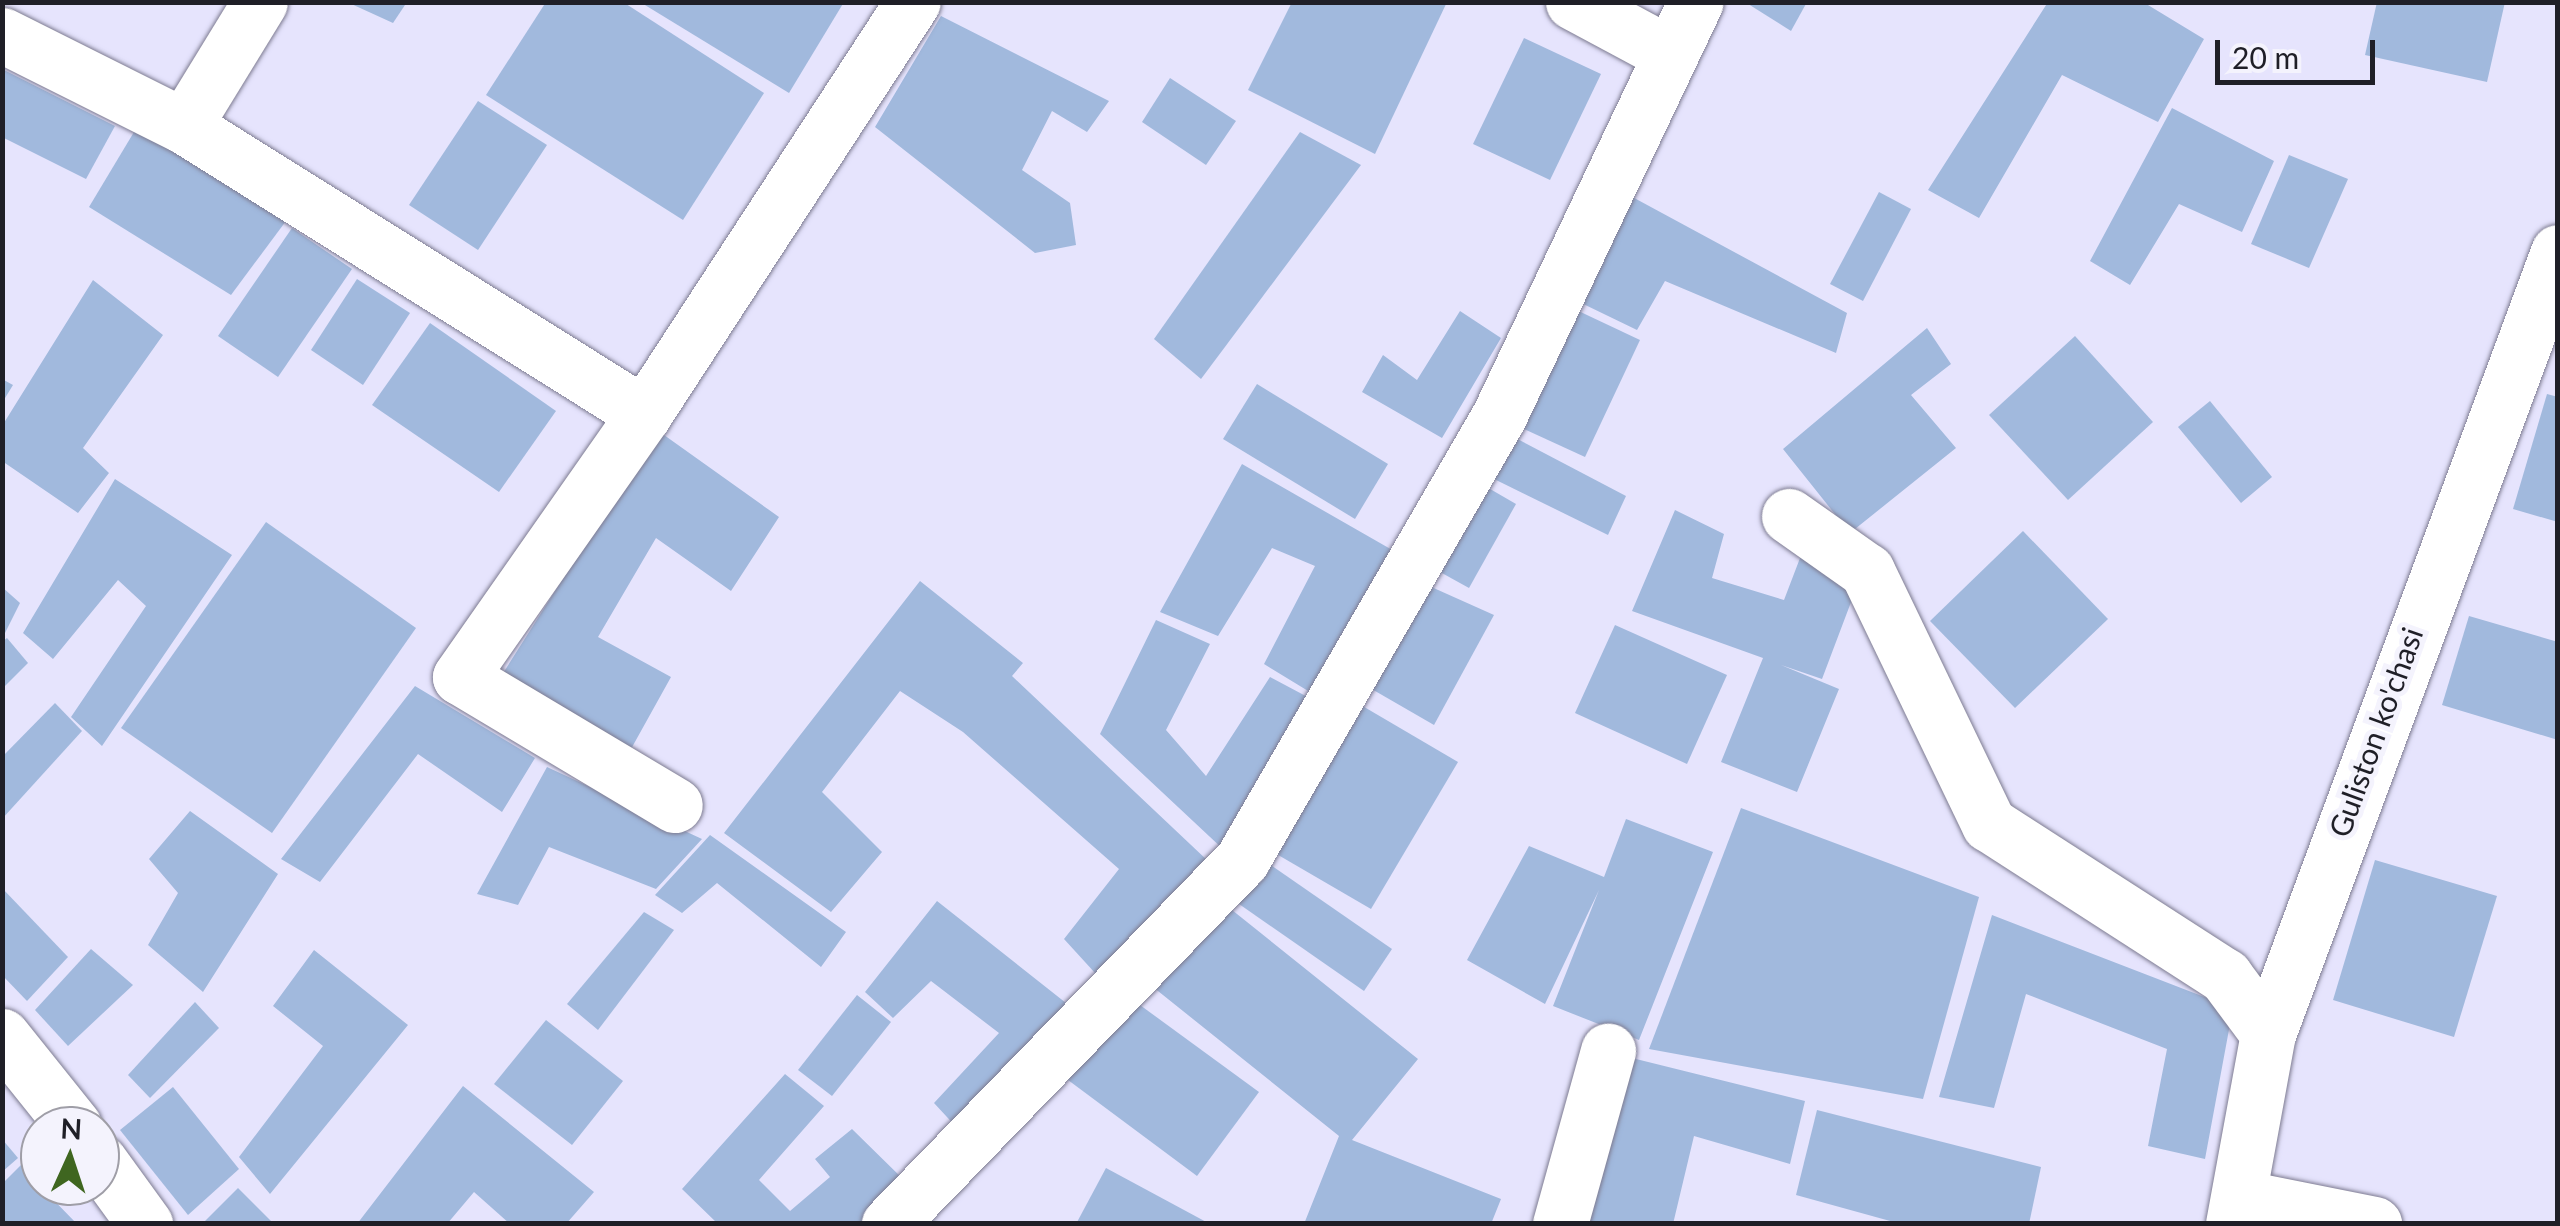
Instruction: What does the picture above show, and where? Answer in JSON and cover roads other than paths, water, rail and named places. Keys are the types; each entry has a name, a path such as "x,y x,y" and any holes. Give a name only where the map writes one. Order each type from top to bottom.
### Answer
{"street":[{"path":"184,126 260,2"},
{"path":"676,805 460,677 644,414 912,2"},
{"path":"1573,2 1668,53"},
{"path":"889,1224 1242,860 1499,416 1668,53 1696,2"},
{"path":"2,34 184,126 644,414"},
{"name":"Guliston ko'chasi","path":"2236,1210 2268,1034 2412,628 2553,284"},
{"path":"1789,516 1867,571 1989,824 2225,976 2268,1034"},
{"path":"2,1036 58,1106"},
{"path":"1560,1224 1608,1052"},
{"path":"120,1190 144,1224"},
{"path":"2236,1210 2374,1224"}]}
